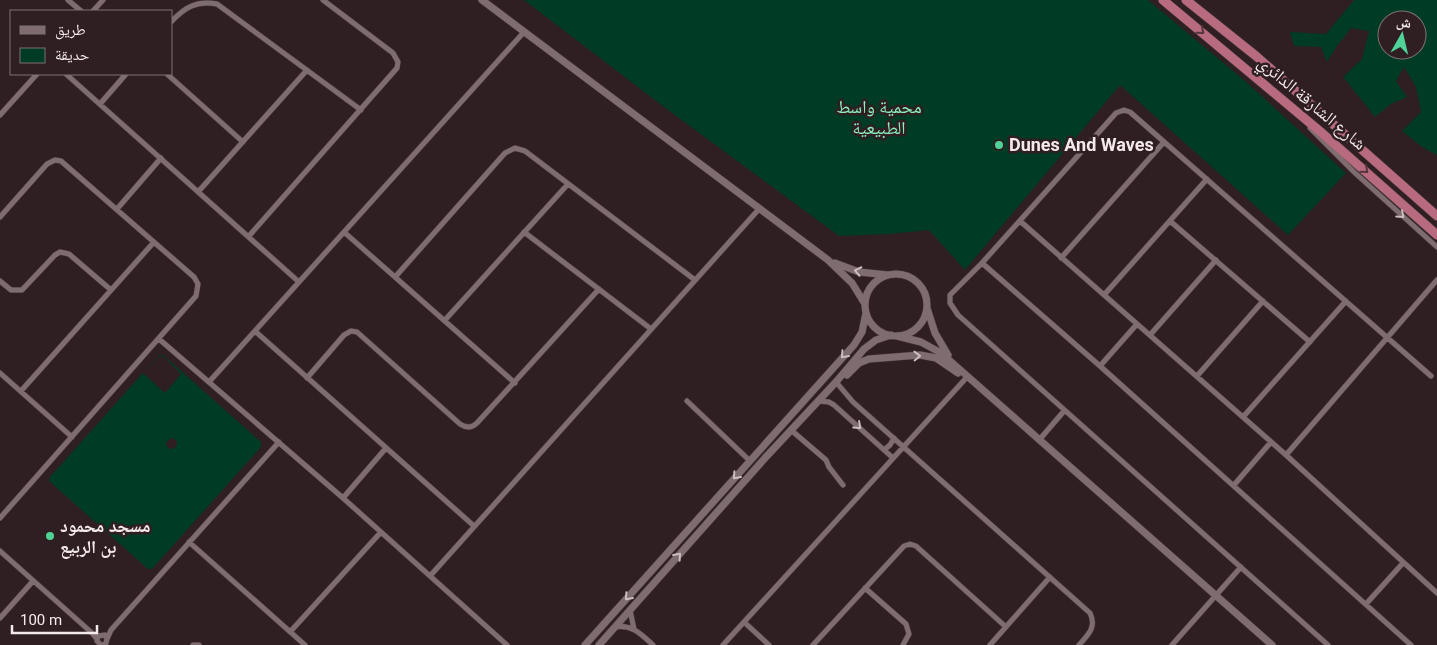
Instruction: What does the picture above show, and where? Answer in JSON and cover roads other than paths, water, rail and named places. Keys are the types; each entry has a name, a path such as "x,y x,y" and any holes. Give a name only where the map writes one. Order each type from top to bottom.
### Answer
{"highway":[{"name":"شارع الشارقة الدائري","path":"1163,0 1292,107 1437,235"},
{"name":"شارع الشارقة الدائري","path":"1189,2 1256,56 1437,216"}],"main road":[{"path":"482,0 828,260 852,282 865,304 866,313 863,328 857,341 585,645"},
{"path":"828,260 854,271 900,275 915,281 924,293 930,322 937,338 956,366"},
{"path":"865,304 870,289 882,278 890,275"},
{"path":"598,645 867,346 880,338 912,331 918,327 923,320 927,306"},
{"path":"866,313 875,328 932,347 956,366 1272,645"},
{"path":"838,380 848,374 859,363 869,359 920,355 936,358 956,372 967,376"},
{"path":"766,458 771,446 783,432 780,428"}],"street":[{"path":"68,0 80,10"},
{"path":"94,10 103,0"},
{"path":"172,21 191,3 201,0 212,2 361,110"},
{"path":"249,236 396,71 398,65 397,58 393,53 323,0"},
{"path":"209,382 524,32"},
{"path":"198,192 307,70"},
{"path":"0,115 36,75"},
{"path":"67,75 299,282"},
{"path":"100,104 125,75"},
{"path":"167,75 243,142"},
{"path":"1292,107 1308,126 1354,172 1437,247"},
{"path":"1328,645 1064,411 953,309 950,303 950,295 982,263 1118,111 1124,110 1130,112 1431,376"},
{"path":"1061,258 1164,142"},
{"path":"396,276 508,150 515,148 522,149 695,280"},
{"path":"117,209 161,158"},
{"path":"0,217 47,164 55,160 64,162 194,277 199,288 196,296 159,339 0,518"},
{"path":"1104,295 1207,179"},
{"path":"445,320 568,184"},
{"path":"430,576 759,208"},
{"path":"1020,221 1286,455 1437,594"},
{"path":"1170,221 1310,342"},
{"path":"344,232 396,276 515,384"},
{"path":"524,232 651,329"},
{"path":"21,392 154,242"},
{"path":"0,281 12,290 22,290 55,255 63,252 69,254 111,290"},
{"path":"1150,335 1216,260"},
{"path":"982,263 1234,485 1411,645"},
{"path":"1286,455 1437,280"},
{"path":"307,378 344,335 351,331 359,334 460,424 465,427 472,427 515,384 600,289"},
{"path":"1196,376 1263,301"},
{"path":"1243,417 1346,301"},
{"path":"1100,366 1137,324"},
{"path":"255,331 474,526"},
{"path":"159,339 381,532 507,645"},
{"path":"0,373 72,437"},
{"path":"723,645 967,376"},
{"path":"838,380 853,402 1050,577 1092,617 1092,630 1079,645"},
{"path":"687,401 750,461"},
{"path":"819,401 833,404 893,458"},
{"path":"1040,439 1064,411"},
{"path":"791,430 826,460 843,486"},
{"path":"884,450 894,438"},
{"path":"0,551 103,641 278,442"},
{"path":"1234,485 1271,442"},
{"path":"342,498 386,448"},
{"path":"290,632 381,532"},
{"path":"189,542 305,645"},
{"path":"813,645 904,546 912,544 1006,627"},
{"path":"1366,604 1403,563"},
{"path":"1172,645 1241,567"},
{"path":"990,645 1050,577"},
{"path":"0,618 33,581"},
{"path":"865,588 906,624 909,634 903,645"},
{"path":"630,610 634,629"},
{"path":"744,622 770,645"},
{"path":"615,626 634,629 653,645"},
{"path":"193,645 199,645"}],"place":[{"name":"Dunes And Waves","path":"999,145"},
{"name":"مسجد محمود بن الربيع","path":"50,536"}],"park label":[{"name":"محمية واسط الطبيعية","path":"879,117"}]}
